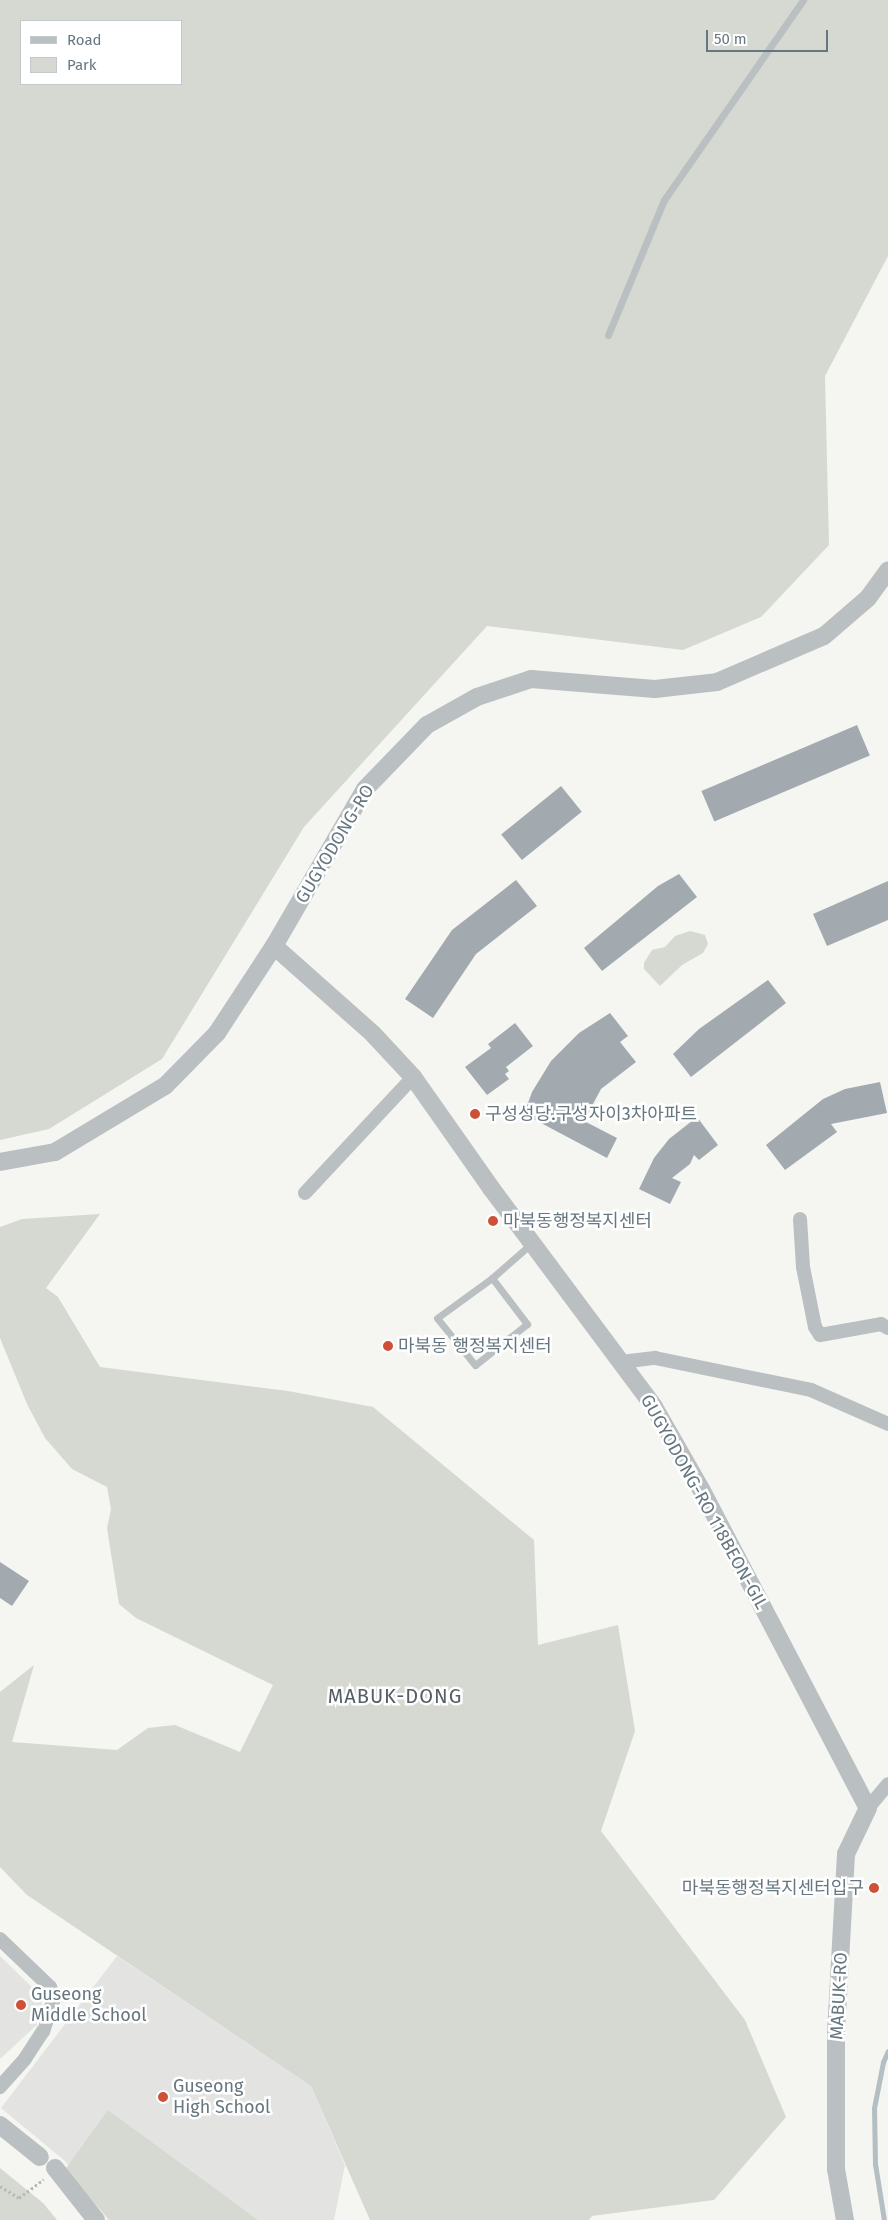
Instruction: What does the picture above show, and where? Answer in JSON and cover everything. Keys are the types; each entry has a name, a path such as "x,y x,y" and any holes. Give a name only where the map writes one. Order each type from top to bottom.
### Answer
{"street":[{"name":"GUGYODONG-RO","path":"0,1162 55,1152 165,1086 217,1033 274,946 365,789 427,725 477,697 531,679 655,689 717,682 824,636 868,598 888,570"},
{"name":"GUGYODONG-RO 118BEON-GIL","path":"274,946 373,1034 413,1077 532,1243 654,1407 701,1489 868,1808"},
{"path":"304,1193 413,1077"},
{"path":"800,1219 803,1268 820,1335 881,1324 888,1328"},
{"path":"621,1362 655,1358 811,1390 888,1424"},
{"name":"MABUK-RO","path":"845,2220 836,2168 836,2034 846,1854 868,1808 888,1784"},
{"path":"0,1939 50,1987 54,1998 43,2030 24,2059 0,2087"},
{"path":"0,2125 40,2157"},
{"path":"55,2168 96,2220"}],"lane":[{"path":"608,334 664,200 803,0"},
{"path":"492,1278 527,1324 475,1366 437,1318 492,1278 532,1243"}],"path":[{"path":"0,2186 18,2198 33,2190 55,2168"}],"shaded area":[{"name":"Guseong Middle School","path":"0,1956 36,1991 41,1999 43,2012 40,2022 0,2059"},
{"name":"Guseong High School","path":"117,1956 311,2086 345,2165 334,2220 108,2220 65,2161 1,2108"}],"green space":[{"path":"0,0 888,0 888,256 825,376 829,545 761,617 683,650 487,626 304,827 162,1059 49,1129 0,1140"},
{"path":"690,931 705,935 708,944 703,953 682,965 660,986 644,969 644,963 652,950 665,947 675,936"},
{"path":"100,1214 46,1288 58,1297 100,1367 288,1391 373,1407 534,1540 538,1645 618,1625 635,1731 601,1831 745,2020 786,2117 714,2200 592,2216 589,2220 370,2220 311,2086 27,1895 0,1867 0,1692 34,1665 12,1742 117,1750 148,1728 175,1725 240,1752 273,1685 136,1618 119,1604 107,1528 111,1509 107,1487 72,1469 45,1438 27,1404 0,1338 0,1227 22,1219"},
{"path":"108,2110 258,2220 110,2220 64,2171"},
{"path":"0,2168 43,2203 57,2220 0,2220"}],"building":[{"path":"857,725 870,755 714,821 701,791"},
{"path":"561,786 582,812 522,860 501,834"},
{"path":"679,874 697,897 602,971 584,948 658,886"},
{"path":"516,880 537,906 476,954 433,1018 405,999 452,930"},
{"path":"888,881 888,920 827,946 813,914"},
{"path":"768,980 786,1003 691,1077 673,1054 699,1029"},
{"path":"610,1013 628,1036 620,1042 636,1062 601,1089 584,1121 617,1138 607,1158 524,1114 532,1092 551,1061 579,1033"},
{"path":"515,1023 533,1046 506,1067 509,1071 505,1074 509,1079 487,1095 465,1067 491,1048 488,1044"},
{"path":"880,1082 887,1113 831,1124 837,1132 785,1170 766,1145 823,1099 845,1089"},
{"path":"697,1117 718,1145 699,1160 694,1155 690,1164 672,1178 681,1182 670,1204 639,1189 654,1158 669,1139"},
{"path":"0,1562 29,1581 12,1606 0,1598"}],"waterway":[{"path":"884,2220 875,2164 874,2108 883,2062 888,2051"}],"place":[{"name":"구성성당.구성자이3차아파트","path":"475,1114"},
{"name":"마북동행정복지센터","path":"493,1221"},
{"name":"마북동 행정복지센터","path":"388,1346"},
{"name":"마북동행정복지센터입구","path":"874,1888"},
{"name":"Guseong Middle School","path":"21,2005"},
{"name":"Guseong High School","path":"163,2097"}],"district":[{"name":"MABUK-DONG","path":"395,1696"}]}
